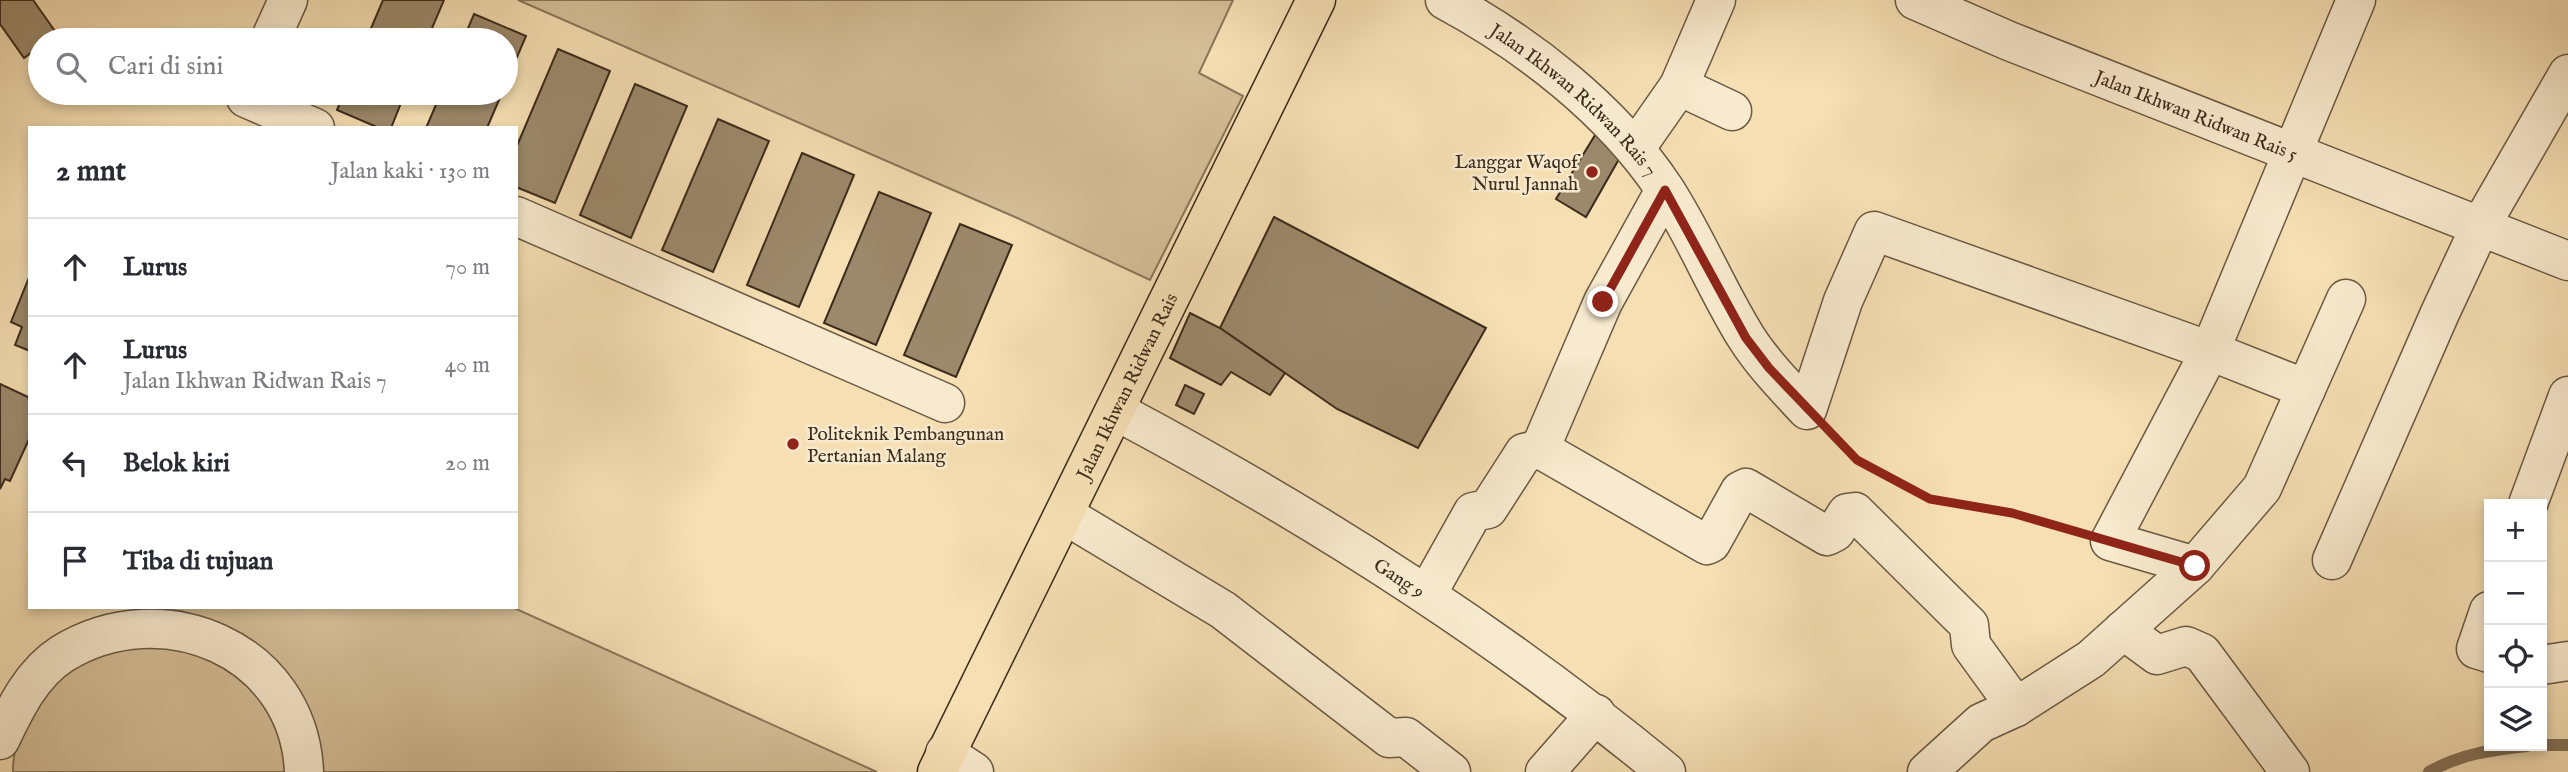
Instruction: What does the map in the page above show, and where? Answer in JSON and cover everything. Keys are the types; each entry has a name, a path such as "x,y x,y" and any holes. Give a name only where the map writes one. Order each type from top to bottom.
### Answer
{"main road":[{"name":"Jalan Ikhwan Ridwan Rais","path":"952,766 1065,515 1316,0"}],"street":[{"path":"275,28 288,0"},
{"name":"Jalan Ikhwan Ridwan Rais 7","path":"1444,0 1529,55 1587,99 1635,149 1665,190 1746,338 1807,410"},
{"path":"1635,149 1679,86 1716,0"},
{"name":"Jalan Ikhwan Ridwan Rais 5","path":"1916,0 2009,41 2568,261"},
{"path":"2195,566 2110,541 2210,351 2356,0"},
{"path":"2332,560 2482,225 2568,74"},
{"path":"1679,86 1732,111"},
{"path":"242,106 308,126"},
{"path":"1541,449 1603,302 1665,190"},
{"path":"518,217 946,402"},
{"path":"1807,410 1843,301 1874,231 2210,351 2306,389"},
{"path":"1927,772 1981,723 2016,708 2091,659 2195,566 2262,488 2346,299"},
{"path":"2530,499 2568,396"},
{"name":"Gang 9","path":"1116,411 1296,511 1427,593 1596,714 1666,772"},
{"path":"1427,593 1473,512 1488,509 1524,453 1541,449 1707,545 1711,543 1740,491 1746,488 1827,536 1835,532 1847,513 1855,512 1969,625 1971,645 2016,708"},
{"path":"1065,515 1223,610 1389,738 1406,737 1451,772"},
{"path":"0,740 23,693 60,655 106,620 160,626 211,639 254,665 285,704 303,751 304,772"},
{"path":"2484,626 2476,649 2484,651"},
{"path":"2123,630 2157,655 2186,646 2202,653 2290,772"},
{"path":"2547,664 2568,662"},
{"path":"1545,772 1596,714"}],"path":[{"path":"1807,410 1857,460 1930,499 2012,513 2110,541"}],"shaded area":[{"path":"518,0 1233,0 1199,73 1243,96 1150,280 1015,217"},
{"path":"156,609 516,609 877,772 319,772 315,724 272,660 221,625 181,611"},
{"path":"137,645 183,648 225,665 260,696 282,736 289,772 13,772 19,737 27,720 50,688 64,675 95,657"}],"building":[{"path":"0,0 33,0 53,28 28,28 28,55 24,58 0,24"},
{"path":"383,0 444,0 432,28 371,28"},
{"path":"474,14 507,28 468,28"},
{"path":"518,33 526,36 518,55"},
{"path":"558,49 610,71 555,203 518,188 518,143"},
{"path":"635,84 687,106 631,238 580,215"},
{"path":"339,105 400,105 392,126 374,126 337,110"},
{"path":"436,105 497,105 488,126 427,126"},
{"path":"718,119 769,141 713,272 662,250"},
{"name":"Langgar Waqof Nurul Jannah","path":"1600,127 1627,145 1586,217 1556,199"},
{"path":"802,153 854,175 799,307 747,285"},
{"path":"879,192 931,213 876,345 824,323"},
{"path":"1274,217 1486,328 1418,448 1337,409 1220,328"},
{"path":"960,224 1012,245 956,377 904,355"},
{"path":"28,280 28,350 15,345 22,327 11,322"},
{"path":"1190,313 1220,328 1285,373 1270,395 1231,372 1221,385 1170,358"},
{"path":"0,384 28,397 28,441 10,481 5,479 0,489"},
{"path":"1185,385 1204,394 1194,414 1176,405"}],"waterway":[{"path":"2547,745 2568,745"},
{"path":"2429,772 2464,757 2488,751"}],"place":[{"name":"Langgar Waqof Nurul Jannah","path":"1592,172"},
{"name":"Politeknik Pembangunan Pertanian Malang","path":"793,444"}],"route":[{"path":"1603,302 1665,190 1746,338 1807,410 1857,460 1930,499 2012,513 2195,566"}]}
